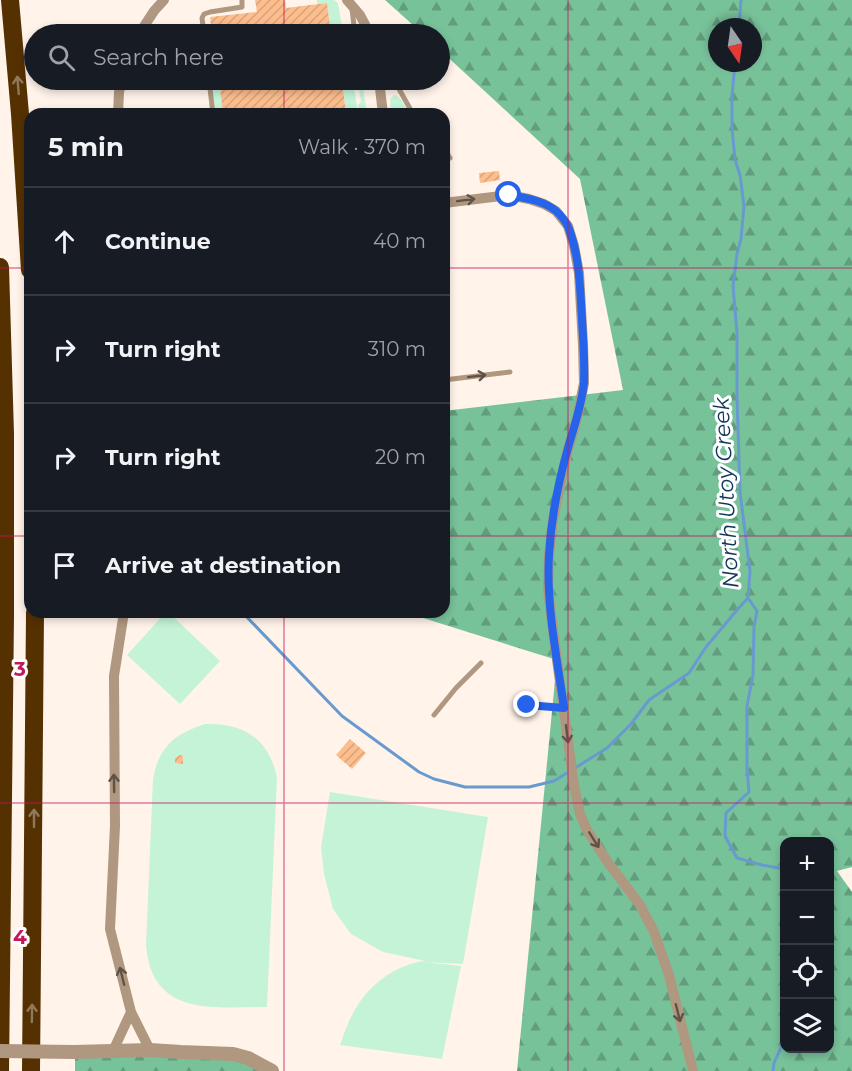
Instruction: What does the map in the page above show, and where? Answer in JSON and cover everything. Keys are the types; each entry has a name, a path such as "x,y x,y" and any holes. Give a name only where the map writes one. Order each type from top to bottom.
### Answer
{"highway":[{"path":"10,0 24,174"},
{"path":"0,267 5,434 0,1071"},
{"path":"31,1071 35,618"}],"street":[{"path":"146,24 164,0"},
{"path":"349,2 365,24"},
{"path":"118,108 120,90"},
{"path":"380,90 382,108"},
{"path":"450,202 509,195 536,201 556,211 568,226 574,246 579,273 584,383 553,519 549,555 549,600 570,761 580,814 587,830 640,905 654,932 669,975 693,1071"},
{"path":"123,618 114,676 115,826 110,929 131,1012 150,1050"},
{"path":"113,1051 131,1012"},
{"path":"0,1051 150,1050 233,1054 248,1058 272,1071"}],"lane":[{"path":"203,24 204,14 242,8 242,0"},
{"path":"349,2 353,24"},
{"path":"210,90 212,108"},
{"path":"400,90 410,108"},
{"path":"450,379 510,372"},
{"path":"434,715 481,663"},
{"path":"527,705 564,708"}],"green space":[{"path":"317,0 334,0 338,3 342,24 330,24 327,3 317,4"},
{"path":"385,0 852,0 852,867 837,871 852,892 852,1071 517,1071 557,660 423,618 450,618 450,410 623,390 580,179 450,59 450,24 412,24"},
{"path":"212,90 220,90 222,108 215,108"},
{"path":"343,90 354,90 357,108 345,108"},
{"path":"359,90 363,90 366,108 358,108 361,102"},
{"path":"394,95 397,96 405,108 391,108 390,99"},
{"path":"161,618 174,618 220,661 180,704 127,655"},
{"path":"205,724 231,726 252,736 267,752 277,777 267,1007 206,1006 188,1003 172,996 160,985 151,968 146,945 153,779 159,758 170,743 185,732"},
{"path":"330,792 488,817 463,964 425,962 461,966 442,1059 340,1045 354,1012 374,986 398,969 425,961 383,952 351,934 333,909 324,874 321,847"},
{"path":"237,1048 275,1071 75,1071 75,1054"}],"building":[{"path":"255,0 285,0 286,8 327,3 330,24 211,24 210,17 257,12"},
{"path":"220,90 343,90 345,108 222,108"},
{"path":"499,171 500,180 480,183 479,173"},
{"path":"350,739 366,753 352,769 336,755"},
{"path":"183,756 183,764 175,763 175,758"}],"waterway":[{"name":"North Utoy Creek","path":"740,18 741,0"},
{"name":"North Utoy Creek","path":"734,72 732,128 735,160 740,175 744,206 733,286 737,333 740,492 750,571 748,598 757,611 754,627 753,675 747,706 749,792 726,813 725,836 737,858 780,868"},
{"path":"248,618 342,716 419,772 434,779 465,787 529,787 554,781 607,748 631,724 649,700 689,673 706,647 748,598"},
{"name":"North Utoy Creek","path":"773,1071 780,1050"}],"route":[{"path":"509,195 544,204 556,211 568,226 579,273 584,345 584,383 553,519 549,555 548,588 564,708 527,705"}]}
